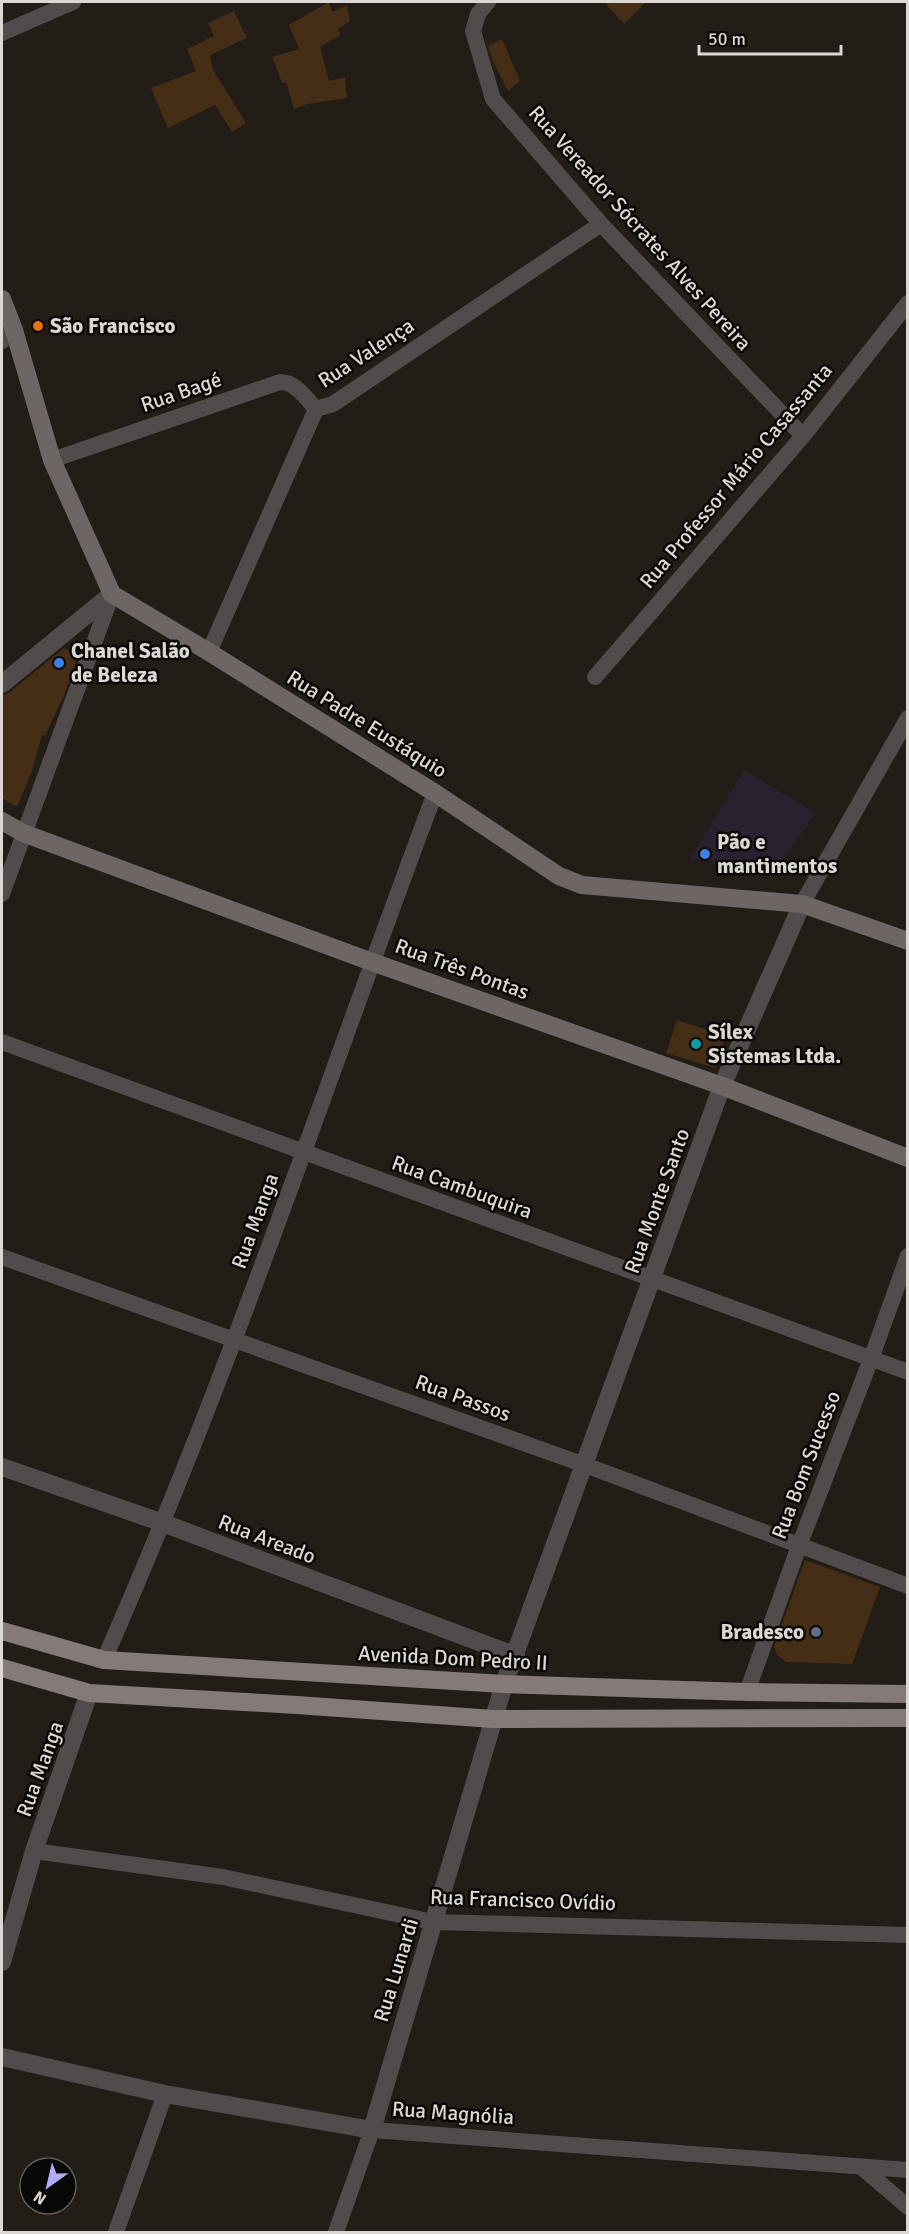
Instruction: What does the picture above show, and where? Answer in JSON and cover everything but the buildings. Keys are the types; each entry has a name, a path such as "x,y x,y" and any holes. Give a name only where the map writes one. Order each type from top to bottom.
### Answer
{"main road":[{"path":"2,299 8,335 52,460 112,594"},
{"name":"Rua Padre Eustáquio","path":"112,594 435,793 559,876 582,885 802,904 908,941"},
{"name":"Rua Três Pontas","path":"2,821 23,833 372,962 722,1086 908,1158"},
{"name":"Avenida Dom Pedro II","path":"2,1631 104,1660 504,1684 747,1692 908,1694"},
{"path":"2,1668 89,1693 494,1719 908,1718"}],"street":[{"path":"2,33 73,2"},
{"name":"Rua Vereador Sócrates Alves Pereira","path":"488,2 478,14 473,31 494,99 601,224 803,436"},
{"name":"Rua Valença","path":"209,652 316,409 333,404 601,224"},
{"name":"Rua Professor Mário Casassanta","path":"595,677 803,436 908,303"},
{"name":"Rua Bagé","path":"52,460 280,382 294,386 316,409"},
{"path":"2,684 112,594"},
{"path":"2,894 112,594"},
{"name":"Rua Monte Santo","path":"494,1719 504,1684 722,1086 802,904 908,718"},
{"name":"Rua Manga","path":"104,1660 163,1523 235,1341 435,793"},
{"name":"Rua Cambuquira","path":"2,1042 304,1154 908,1372"},
{"name":"Rua Bom Sucesso","path":"747,1692 908,1256"},
{"name":"Rua Passos","path":"2,1257 585,1466 908,1586"},
{"name":"Rua Areado","path":"2,1467 163,1523 516,1656"},
{"name":"Rua Manga","path":"2,1962 34,1851 89,1693"},
{"name":"Rua Lunardi","path":"336,2232 372,2130 494,1719"},
{"name":"Rua Francisco Ovídio","path":"34,1851 223,1877 434,1922 908,1935"},
{"name":"Rua Magnólia","path":"2,2057 165,2094 372,2130 908,2170"},
{"path":"116,2232 165,2094"},
{"path":"860,2166 908,2207"}],"shaded area":[{"path":"744,770 816,813 782,860 689,860"}],"place":[{"name":"São Francisco","path":"38,326"},
{"name":"Chanel Salão de Beleza","path":"59,663"},
{"name":"Pão e mantimentos","path":"705,854"},
{"name":"Sílex Sistemas Ltda.","path":"696,1044"},
{"name":"Bradesco","path":"816,1632"}]}
